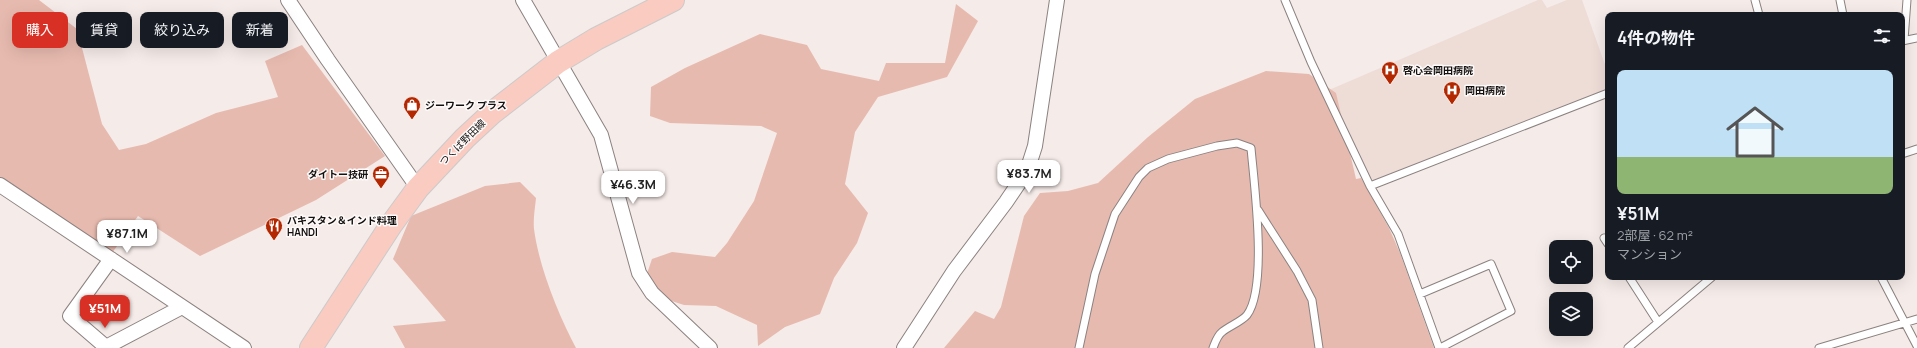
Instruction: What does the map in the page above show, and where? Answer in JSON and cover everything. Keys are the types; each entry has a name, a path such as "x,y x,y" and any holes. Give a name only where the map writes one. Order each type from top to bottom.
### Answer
{"main road":[{"name":"つくば野田線","path":"311,348 391,225 418,188 465,138 492,113 558,62 596,39 673,0"}],"street":[{"path":"288,0 328,60 418,188"},
{"path":"523,0 601,135 639,273 652,293 710,348"},
{"path":"904,348 954,271 1010,198 1027,171 1035,146 1057,0"},
{"path":"0,185 182,307 238,347"},
{"path":"111,260 70,316 106,347 182,307"}],"lane":[{"path":"1285,0 1311,62 1370,186 1398,234 1420,294 1440,348 1511,311 1491,264 1420,294"},
{"path":"1755,0 1758,12"},
{"path":"1840,0 1842,12"},
{"path":"1905,20 1907,0"},
{"path":"1905,40 1917,38"},
{"path":"1370,186 1605,94"},
{"path":"1079,348 1096,274 1116,214 1139,177 1148,168 1168,159 1217,146 1237,143 1251,148 1257,208 1258,254 1254,296 1247,315 1220,333 1213,348"},
{"path":"1905,153 1917,149"},
{"path":"1257,208 1312,300 1319,348"},
{"path":"1631,280 1658,322"},
{"path":"1628,348 1708,280"},
{"path":"1883,280 1917,346"},
{"path":"1819,348 1917,319"}],"shaded area":[{"path":"0,0 39,0 55,12 12,12 12,48 68,48 68,22 76,28 76,48 82,48 102,124 119,150 146,144 216,113 278,97 265,61 302,45 385,156 316,200 200,256 138,216 110,256 0,180"},
{"name":"岡田病院","path":"1538,0 1542,0 1547,8 1567,0 1582,0 1605,65 1605,91 1490,134 1373,181 1363,166 1329,90"},
{"path":"956,4 978,21 947,77 878,97 855,132 845,184 868,213 857,243 834,278 820,314 785,327 758,346 757,325 716,306 684,305 641,291 652,259 672,252 715,257 727,243 754,201 777,133 761,126 670,123 650,116 651,87 685,68 760,34 807,45 821,69 879,81 886,63 945,63"},
{"path":"1266,71 1309,74 1336,93 1356,179 1361,178 1389,228 1400,253 1434,348 944,348 975,311 994,319 1001,307 1024,216 1040,193 1068,191 1098,183 1148,137 1195,99"},
{"path":"520,182 536,198 534,229 540,259 556,305 576,348 405,348 393,326 446,321 393,259 411,216 485,186"}],"place":[{"name":"啓心会岡田病院","path":"1390,85"},
{"name":"岡田病院","path":"1452,105"},
{"name":"ジーワーク プラス","path":"412,120"},
{"name":"ダイトー技研","path":"381,189"},
{"name":"パキスタン＆インド料理 HANDI","path":"274,241"}]}
